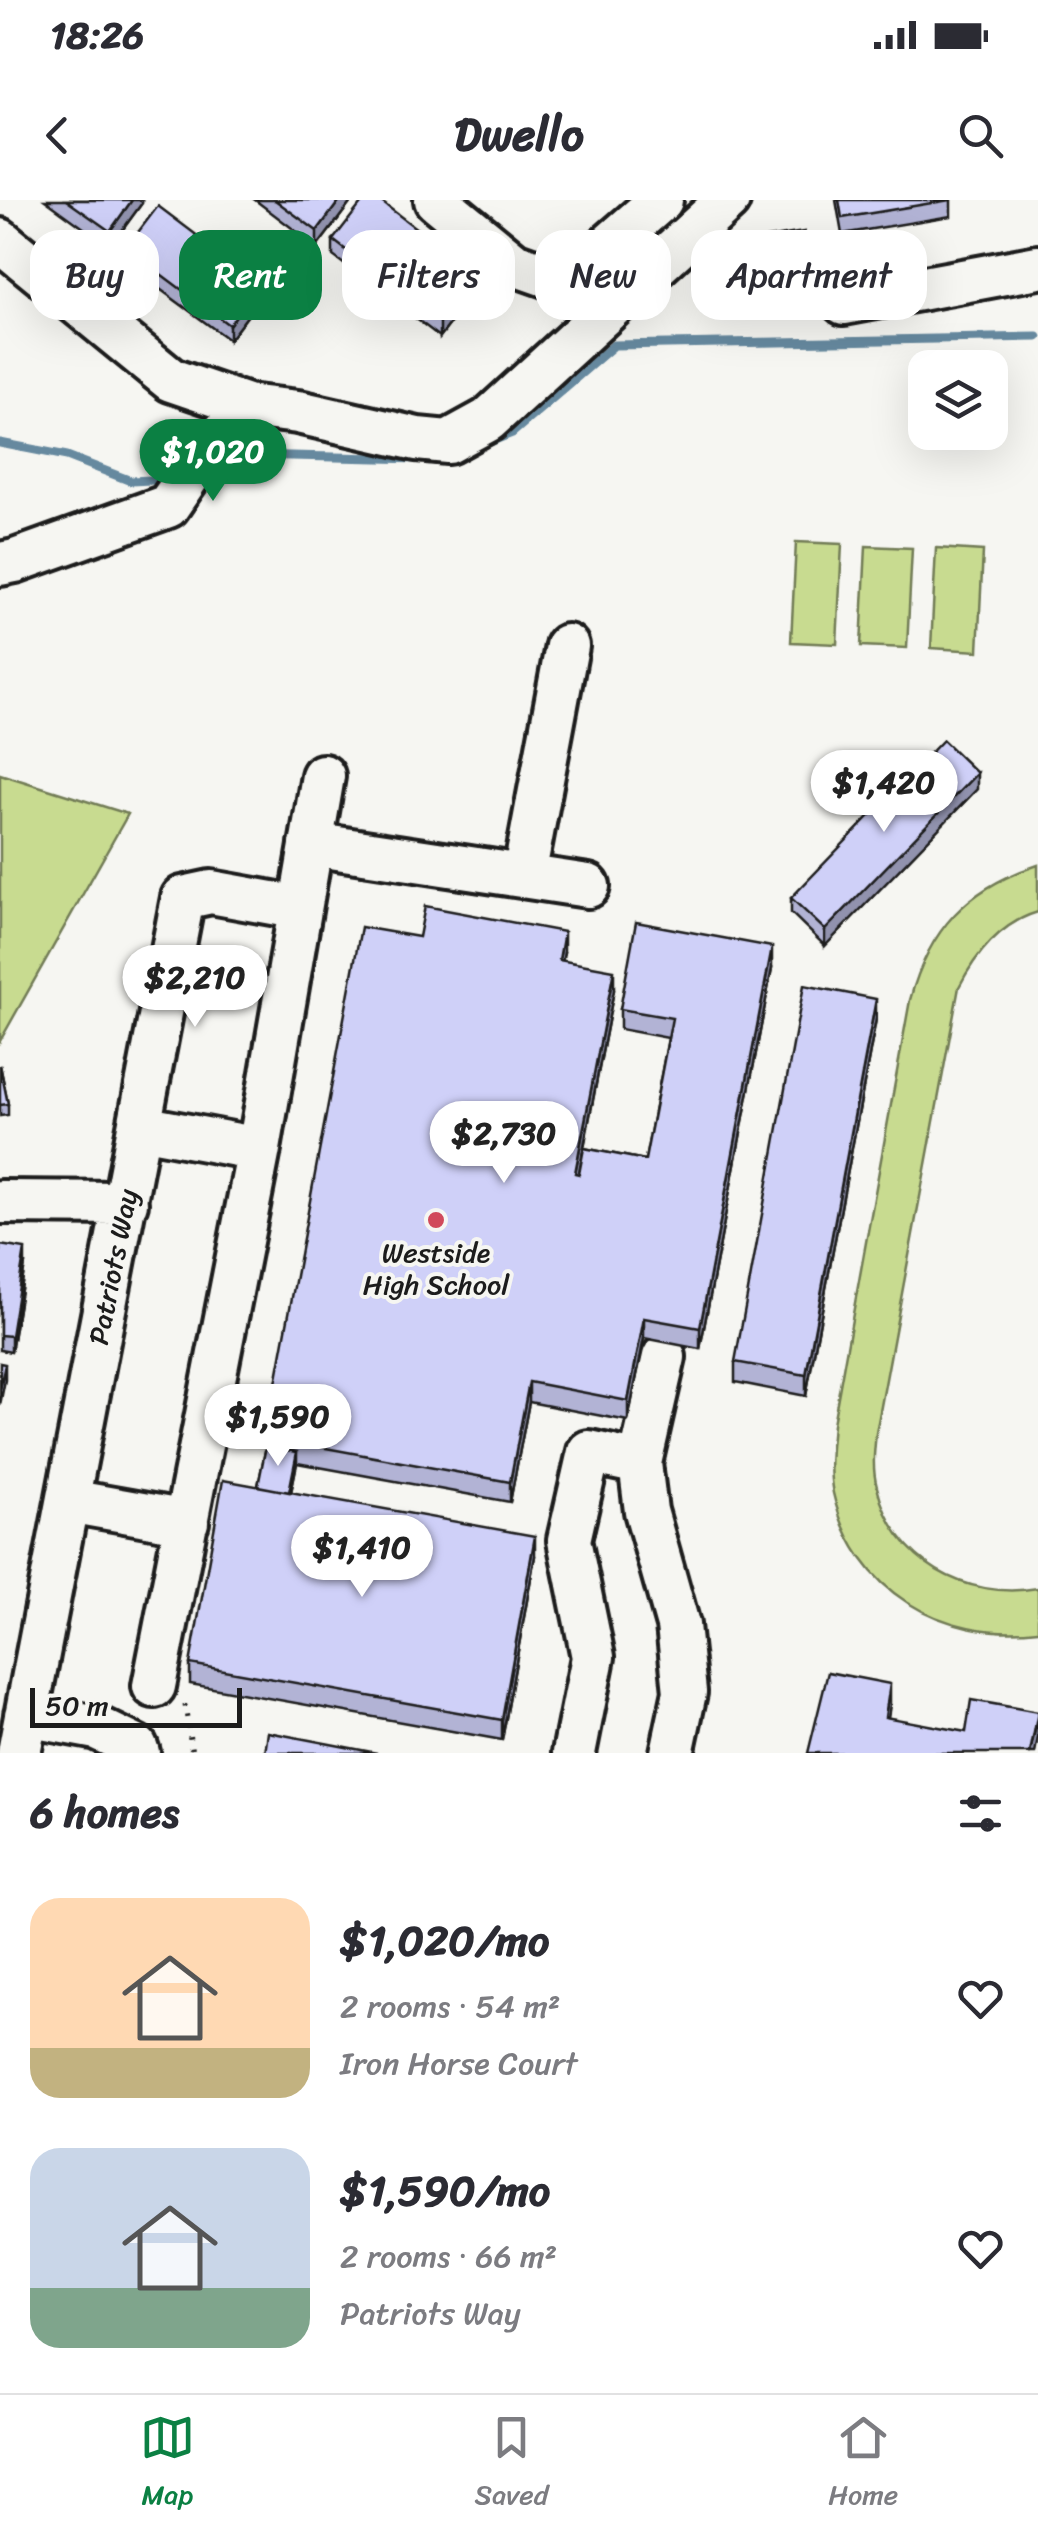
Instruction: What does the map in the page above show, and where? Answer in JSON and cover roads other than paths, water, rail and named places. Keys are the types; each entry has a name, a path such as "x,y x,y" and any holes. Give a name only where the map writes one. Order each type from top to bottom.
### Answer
{"street":[{"path":"436,200 514,264 554,278 589,262 661,200"},
{"path":"0,240 171,380 247,406 298,412 448,442 488,420 728,200"},
{"path":"927,288 1038,268"},
{"path":"0,564 168,506 198,462 247,406"},
{"path":"524,876 568,646"},
{"path":"169,1689 187,1522 259,1149 322,776"},
{"path":"312,844 588,886"},
{"name":"Patriots Way","path":"22,1734 183,898 211,892 300,908"},
{"path":"140,1126 259,1149"},
{"path":"0,1202 126,1203"},
{"path":"664,1357 640,1462 646,1511 678,1624 686,1692 672,1753"},
{"path":"574,1753 593,1657 569,1540 588,1452 640,1462"},
{"path":"68,1501 187,1522"},
{"path":"22,1734 97,1728 136,1747 138,1753"}],"waterway":[{"path":"487,443 512,433 614,345 1038,337"},
{"path":"0,443 67,456 131,481 171,479"},
{"path":"207,477 248,455 420,459"}],"place":[{"name":"Westside High School","path":"436,1220"}]}
